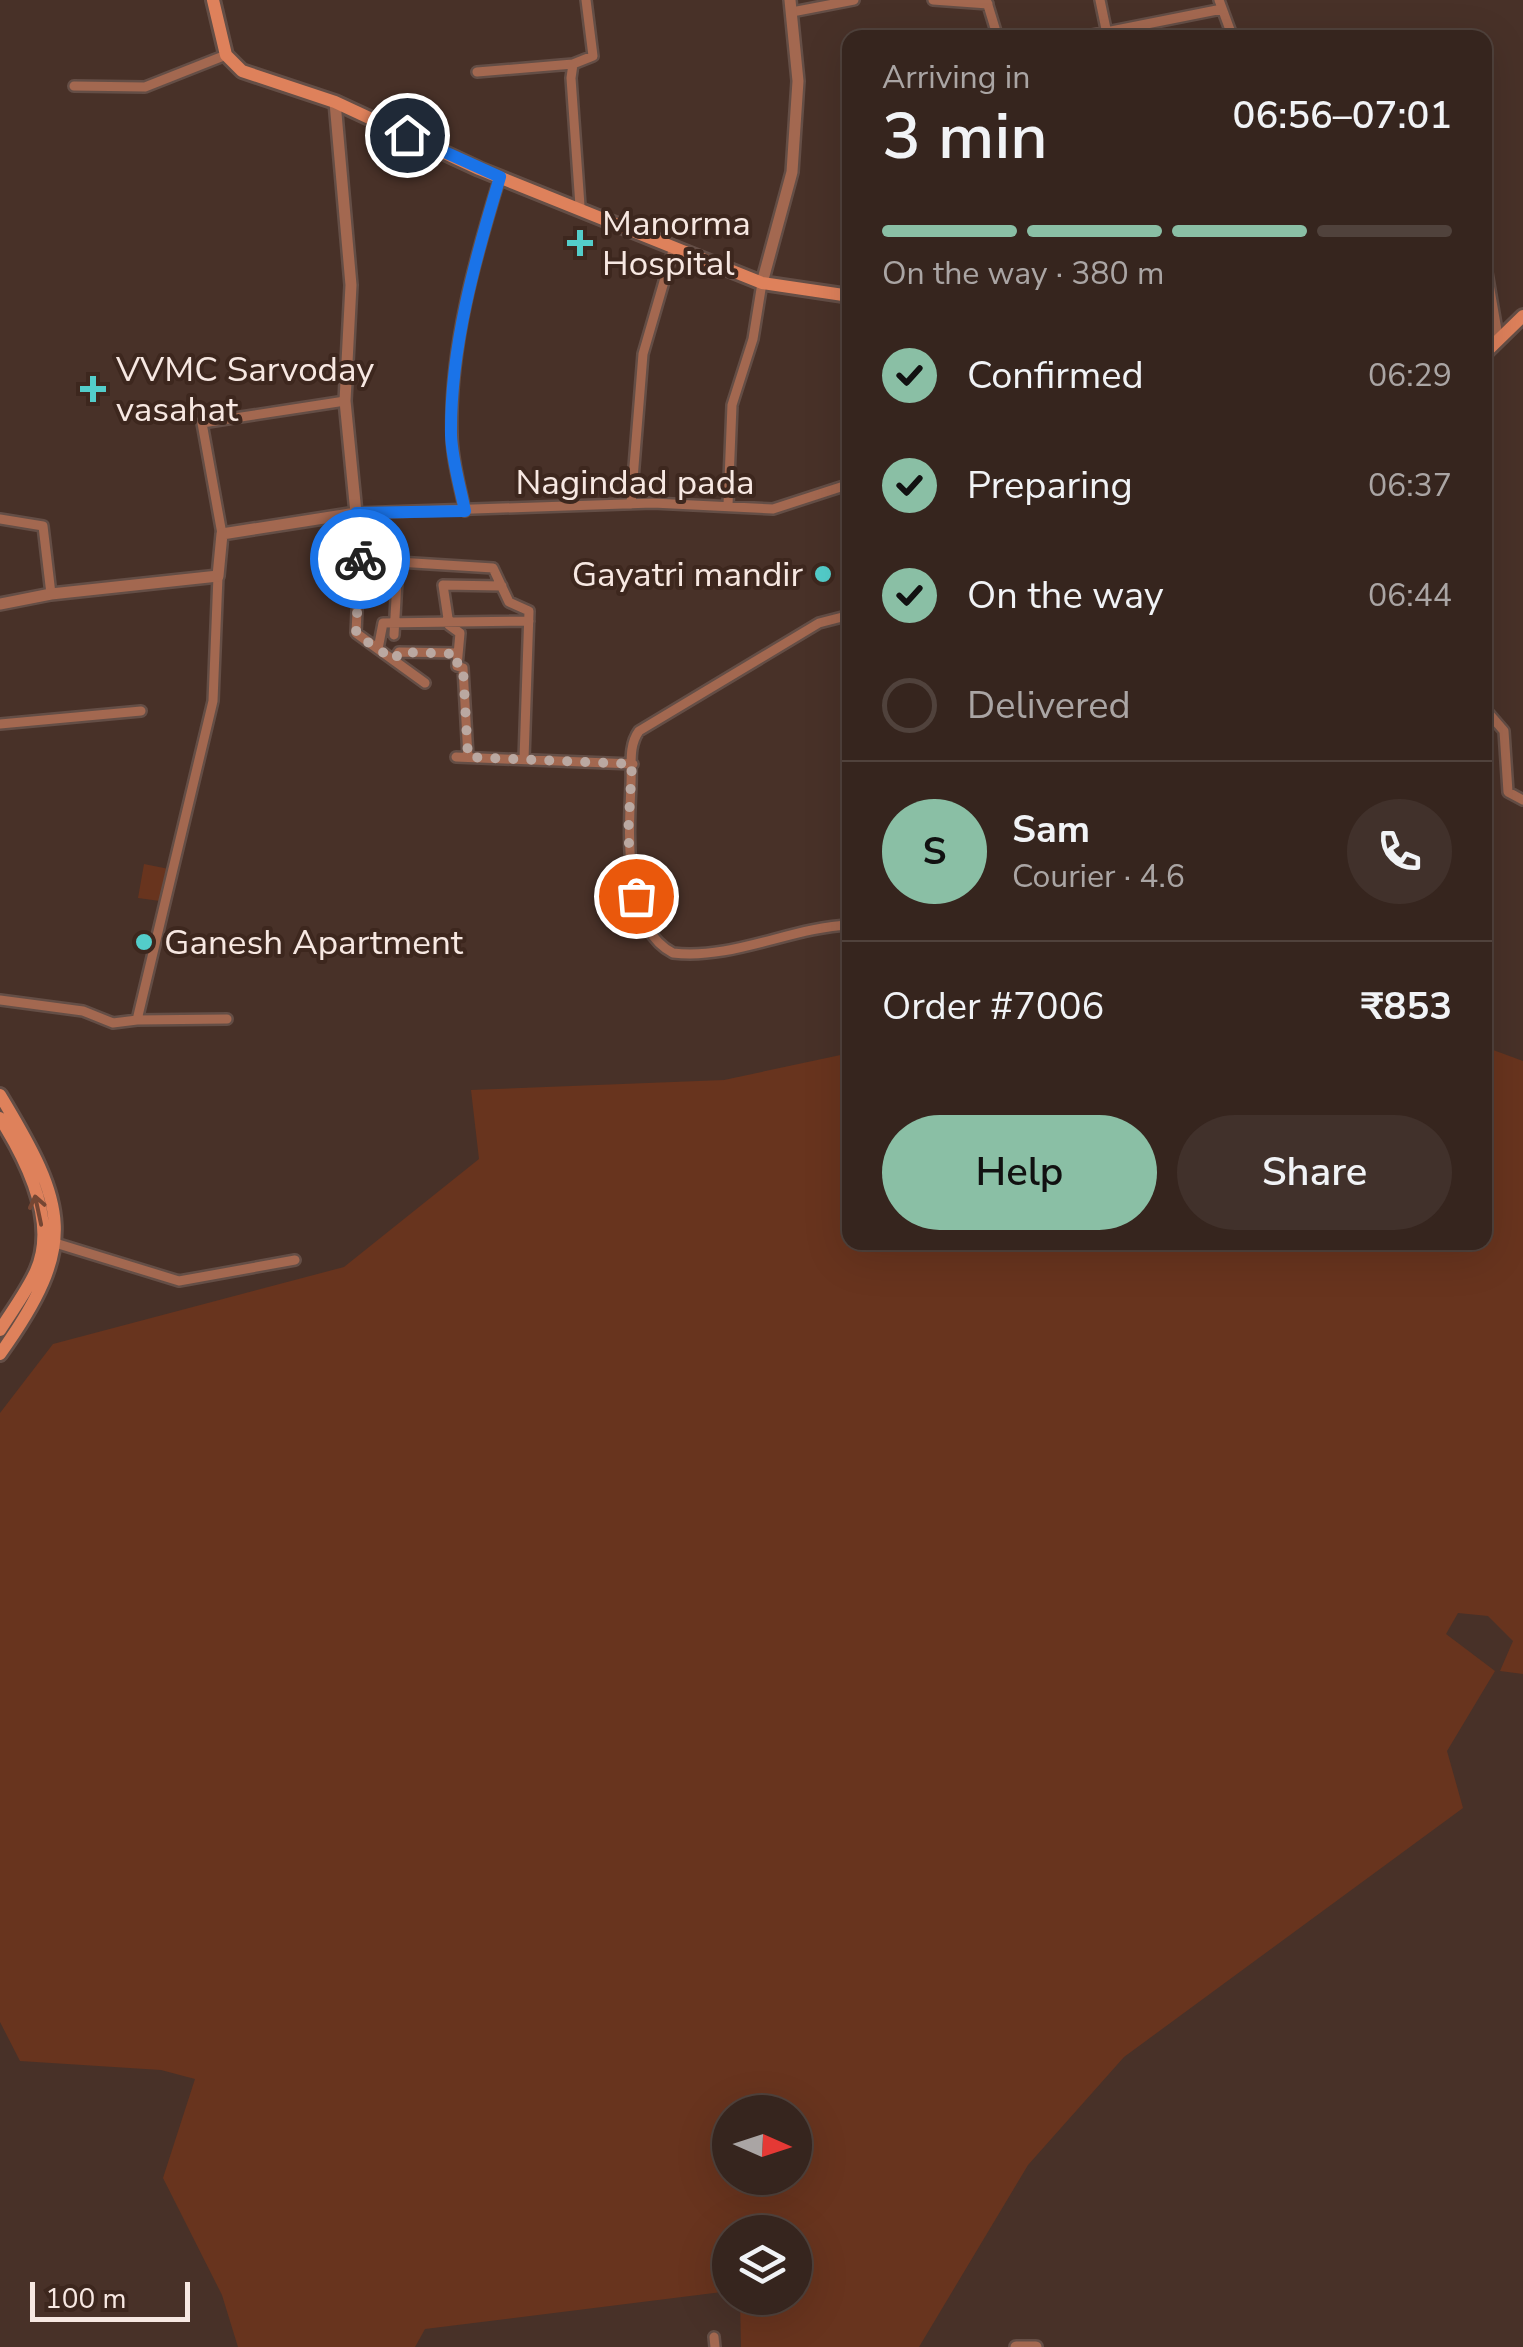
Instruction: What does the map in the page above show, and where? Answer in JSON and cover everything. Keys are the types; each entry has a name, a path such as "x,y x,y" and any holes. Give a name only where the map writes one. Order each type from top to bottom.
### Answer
{"main road":[{"path":"213,0 226,55 242,71 336,102 500,177 762,282 842,295"},
{"path":"1492,344 1523,316"},
{"path":"0,1095 49,1190 51,1242 16,1332 0,1354"},
{"path":"0,1118 22,1153 51,1242 0,1330"}],"street":[{"path":"477,72 573,64 592,56 586,0"},
{"path":"728,505 732,405 753,339 762,282 792,172 798,81 791,6 854,0"},
{"path":"934,0 987,2 996,30"},
{"path":"1100,0 1106,29"},
{"path":"1103,30 1221,4 1230,30"},
{"path":"74,86 145,87 226,55"},
{"path":"573,64 580,206"},
{"path":"336,102 351,297 345,401 360,547 356,634 425,682"},
{"path":"465,511 451,438 454,385 477,251 500,177"},
{"path":"631,504 643,354 674,246"},
{"path":"1492,301 1498,336"},
{"path":"137,1020 213,701 222,534 202,423 345,401"},
{"name":"Nagindad pada","path":"356,513 631,504 774,509 842,487"},
{"path":"222,534 356,513"},
{"path":"0,519 43,526 51,594"},
{"path":"394,629 398,562 492,568 509,602 529,611 524,759"},
{"path":"0,604 51,594 218,576"},
{"path":"468,757 463,668 457,666 460,633 449,625 443,586 502,586"},
{"path":"842,617 819,623 636,735 630,867 645,920 666,950 684,954 782,939 812,927 842,925"},
{"path":"378,649 383,623 394,629 528,621"},
{"path":"394,660 400,652 458,654"},
{"path":"0,724 141,712"},
{"path":"1492,717 1504,731 1508,792 1523,800"},
{"path":"456,756 632,764"},
{"path":"0,1000 83,1011 113,1023 227,1019"},
{"path":"51,1242 179,1281 295,1260"},
{"path":"1016,2347 1036,2347"}],"shaded area":[{"path":"144,864 169,869 160,901 138,898"},
{"path":"1492,1050 1523,1061 1523,1674 1500,1671 1513,1641 1488,1616 1458,1613 1446,1634 1495,1671 1447,1751 1463,1808 1124,2057 1028,2165 919,2347 741,2347 740,2315 812,2315 812,2215 712,2215 712,2293 425,2329 415,2347 238,2347 222,2295 163,2178 195,2079 161,2070 20,2061 0,2022 0,1413 53,1344 344,1267 479,1159 471,1090 724,1080 842,1055 842,1250 1492,1250"}],"way so far":[{"path":"360,559 356,634 394,660 400,652 458,654 457,666 463,668 468,757 632,764 628,836 636,896"}],"place":[{"name":"Manorma Hospital","path":"580,243"},
{"name":"VVMC Sarvoday vasahat","path":"93,389"},
{"name":"Gayatri mandir","path":"823,574"},
{"name":"Ganesh Apartment","path":"144,942"}],"route":[{"path":"360,559 356,513 465,511 451,438 454,385 477,251 500,177 407,135"}]}
